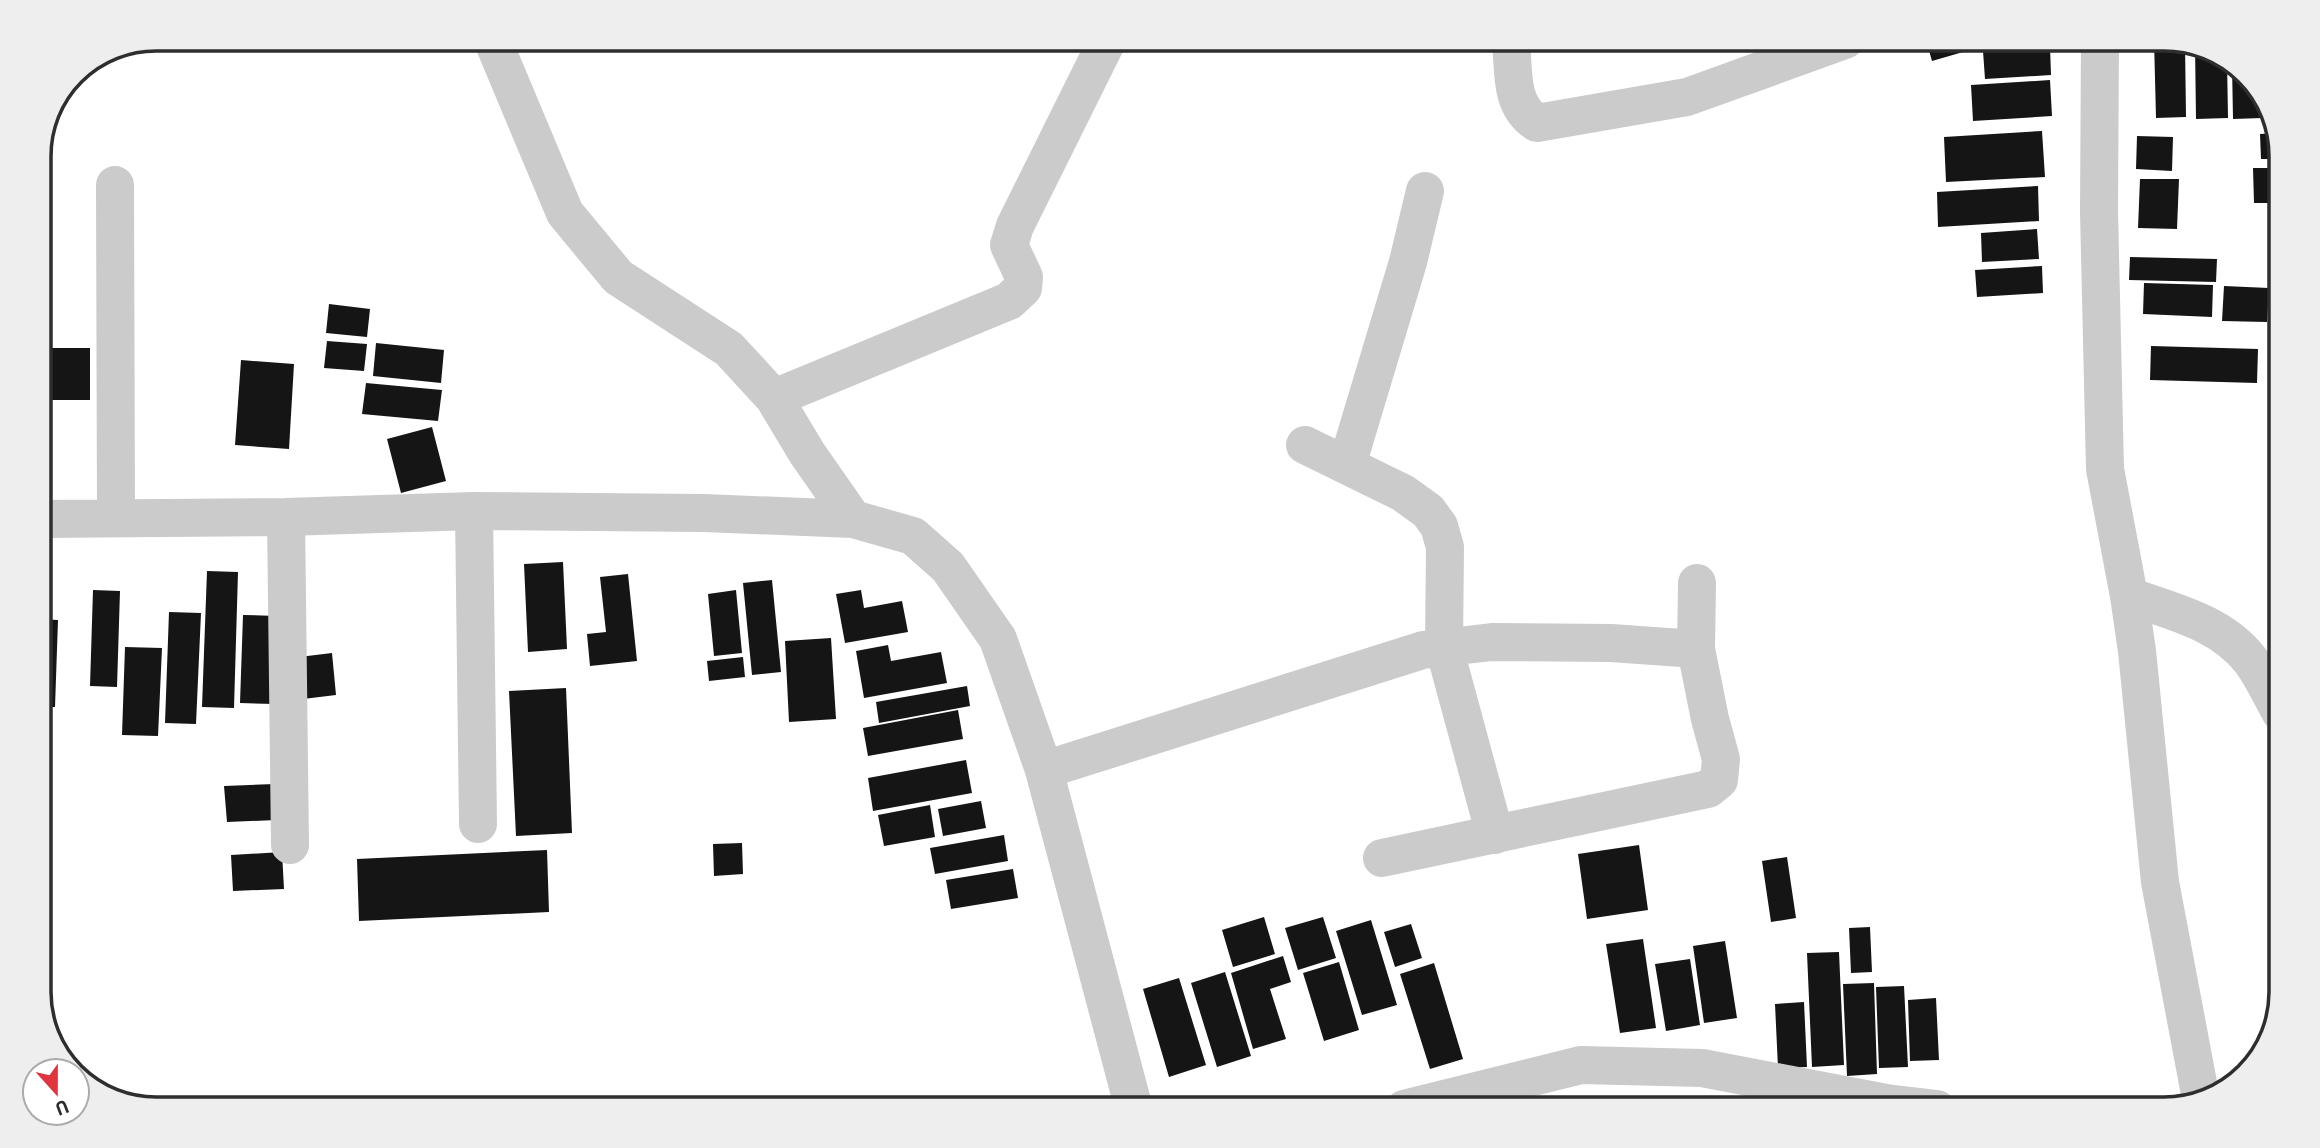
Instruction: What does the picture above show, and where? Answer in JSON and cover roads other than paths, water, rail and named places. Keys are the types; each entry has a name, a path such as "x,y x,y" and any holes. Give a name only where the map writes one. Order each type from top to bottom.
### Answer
{"street":[{"path":"497,51 565,213 618,277 729,349 774,398 807,453 853,519"},
{"path":"774,398 1009,301 1023,288 1024,277 1009,245 1015,226 1102,51"},
{"path":"1512,51 1516,100 1527,116 1537,123 1687,97 1816,51"},
{"path":"2100,51 2099,211 2105,469 2129,596 2161,882 2199,1091"},
{"path":"115,185 116,517"},
{"path":"1347,465 1408,262 1425,191"},
{"path":"1305,445 1402,493 1428,511 1439,526 1445,547 1444,647 1495,835"},
{"path":"51,519 286,517 474,511 704,513 853,519 913,536 948,567 998,639 1044,770 1131,1097"},
{"path":"474,511 478,824"},
{"path":"286,517 290,845"},
{"path":"1382,858 1708,789 1719,780 1721,760 1696,649 1696,583"},
{"path":"2129,596 2206,623 2231,640 2251,662 2269,693"},
{"path":"1044,770 1423,650 1492,642 1611,643 1696,649"},
{"path":"1455,1097 1581,1065 1702,1068 1854,1097"}]}
